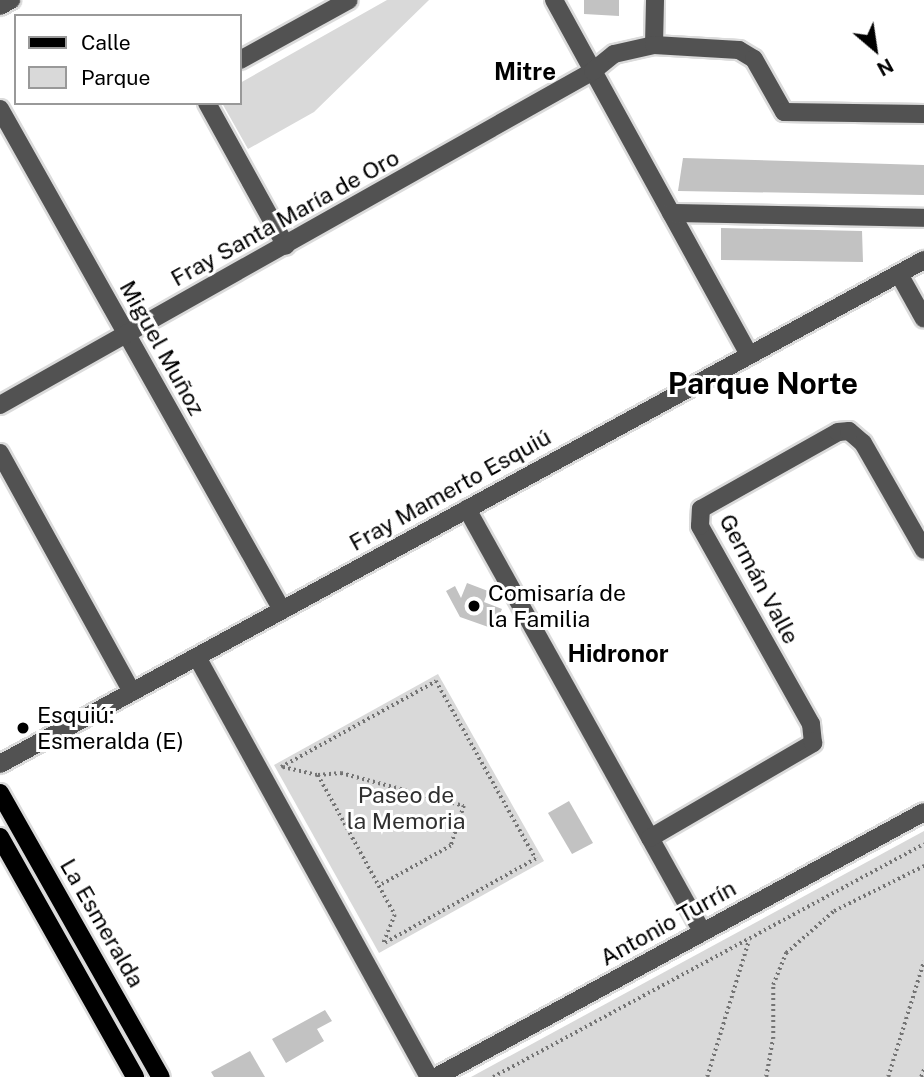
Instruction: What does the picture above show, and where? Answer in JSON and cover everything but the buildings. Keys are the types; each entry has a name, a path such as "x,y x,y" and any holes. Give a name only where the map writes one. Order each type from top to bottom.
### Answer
{"main road":[{"name":"La Esmeralda","path":"0,793 161,1077"},
{"name":"La Esmeralda","path":"0,837 135,1077"}],"street":[{"path":"0,6 11,0"},
{"path":"242,59 348,0"},
{"path":"554,0 749,355"},
{"path":"570,0 570,29"},
{"path":"654,45 655,0"},
{"name":"Fray Santa María de Oro","path":"0,405 593,71 614,54 654,45 739,50 754,59 784,112 924,114"},
{"path":"209,105 286,246"},
{"name":"Miguel Muñoz","path":"0,109 282,610"},
{"path":"671,213 924,218"},
{"name":"Fray Mamerto Esquiú","path":"0,764 924,260"},
{"path":"899,274 924,319"},
{"name":"Germán Valle","path":"650,838 813,743 811,724 700,526 701,509 838,432 849,431 863,443 924,550"},
{"path":"0,453 132,692"},
{"path":"467,509 702,932"},
{"path":"197,657 429,1077"},
{"name":"Antonio Turrín","path":"436,1077 924,812"}],"path":[{"path":"281,767 436,681 536,859 383,944"},
{"path":"274,765 318,775 341,773 464,806 451,846 379,886"},
{"path":"318,775 395,915 379,953"},
{"path":"493,1077 924,844"},
{"path":"766,1077 773,1039 774,985 786,953 834,911 924,866"},
{"path":"707,1077 750,938"},
{"path":"888,1077 924,961"},
{"path":"921,1077 924,1069"}],"green space":[{"path":"387,0 429,0 314,112 248,149 223,105 242,105 242,82"},
{"name":"Paseo de la Memoria","path":"438,674 544,861 379,953 274,765"},
{"path":"924,831 924,1077 471,1077"}],"place":[{"name":"Comisaría de la Familia","path":"474,606"},
{"name":"Esquiú: Esmeralda (E)","path":"23,728"}],"district":[{"name":"Mitre","path":"525,72"},
{"name":"Parque Norte","path":"763,383"},
{"name":"Hidronor","path":"618,654"}]}
